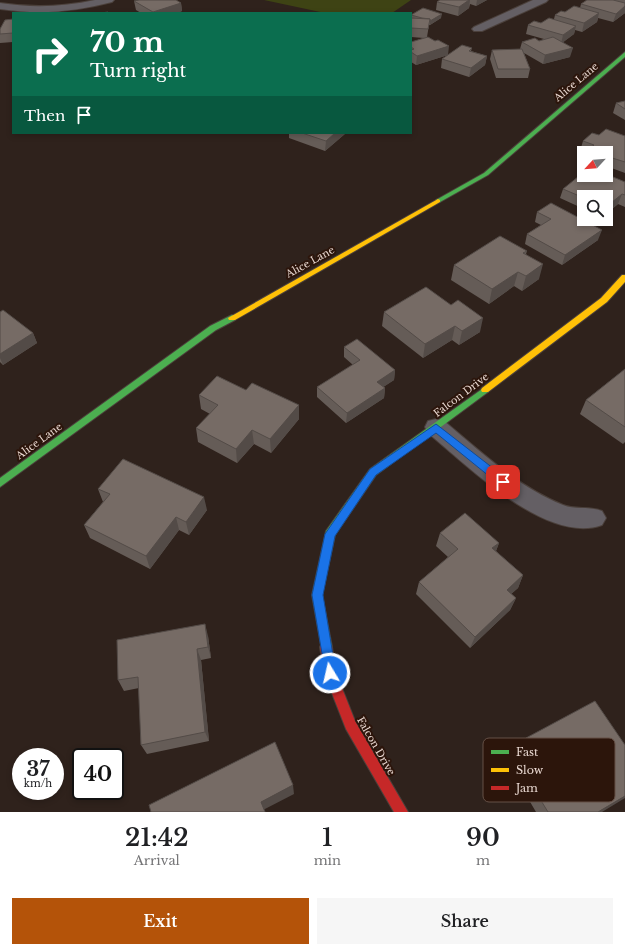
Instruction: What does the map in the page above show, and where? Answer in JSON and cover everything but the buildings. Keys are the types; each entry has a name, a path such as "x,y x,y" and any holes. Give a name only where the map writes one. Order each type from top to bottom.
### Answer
{"street":[{"path":"0,6 36,10 57,10 108,0"},
{"path":"478,29 542,0"},
{"name":"Alice Lane","path":"0,483 213,328 486,174 625,54"},
{"name":"Falcon Drive","path":"401,812 350,725 330,673 317,595 330,534 373,472 436,428 604,300 625,277"},
{"path":"436,428 514,491 562,516 594,518"}],"green space":[{"path":"264,0 411,0 393,12 320,12"}],"traffic: fast":[{"path":"438,201 486,174 625,54"},
{"path":"0,483 213,328 232,318"},
{"path":"326,647 317,595 330,534 373,472 485,390"}],"traffic: slow":[{"path":"232,318 438,201"},
{"path":"485,390 604,300 625,277"}],"traffic: jam":[{"path":"326,647 330,673 350,725 401,812"}],"route":[{"path":"330,673 317,595 330,534 373,472 436,428 503,482"}]}
